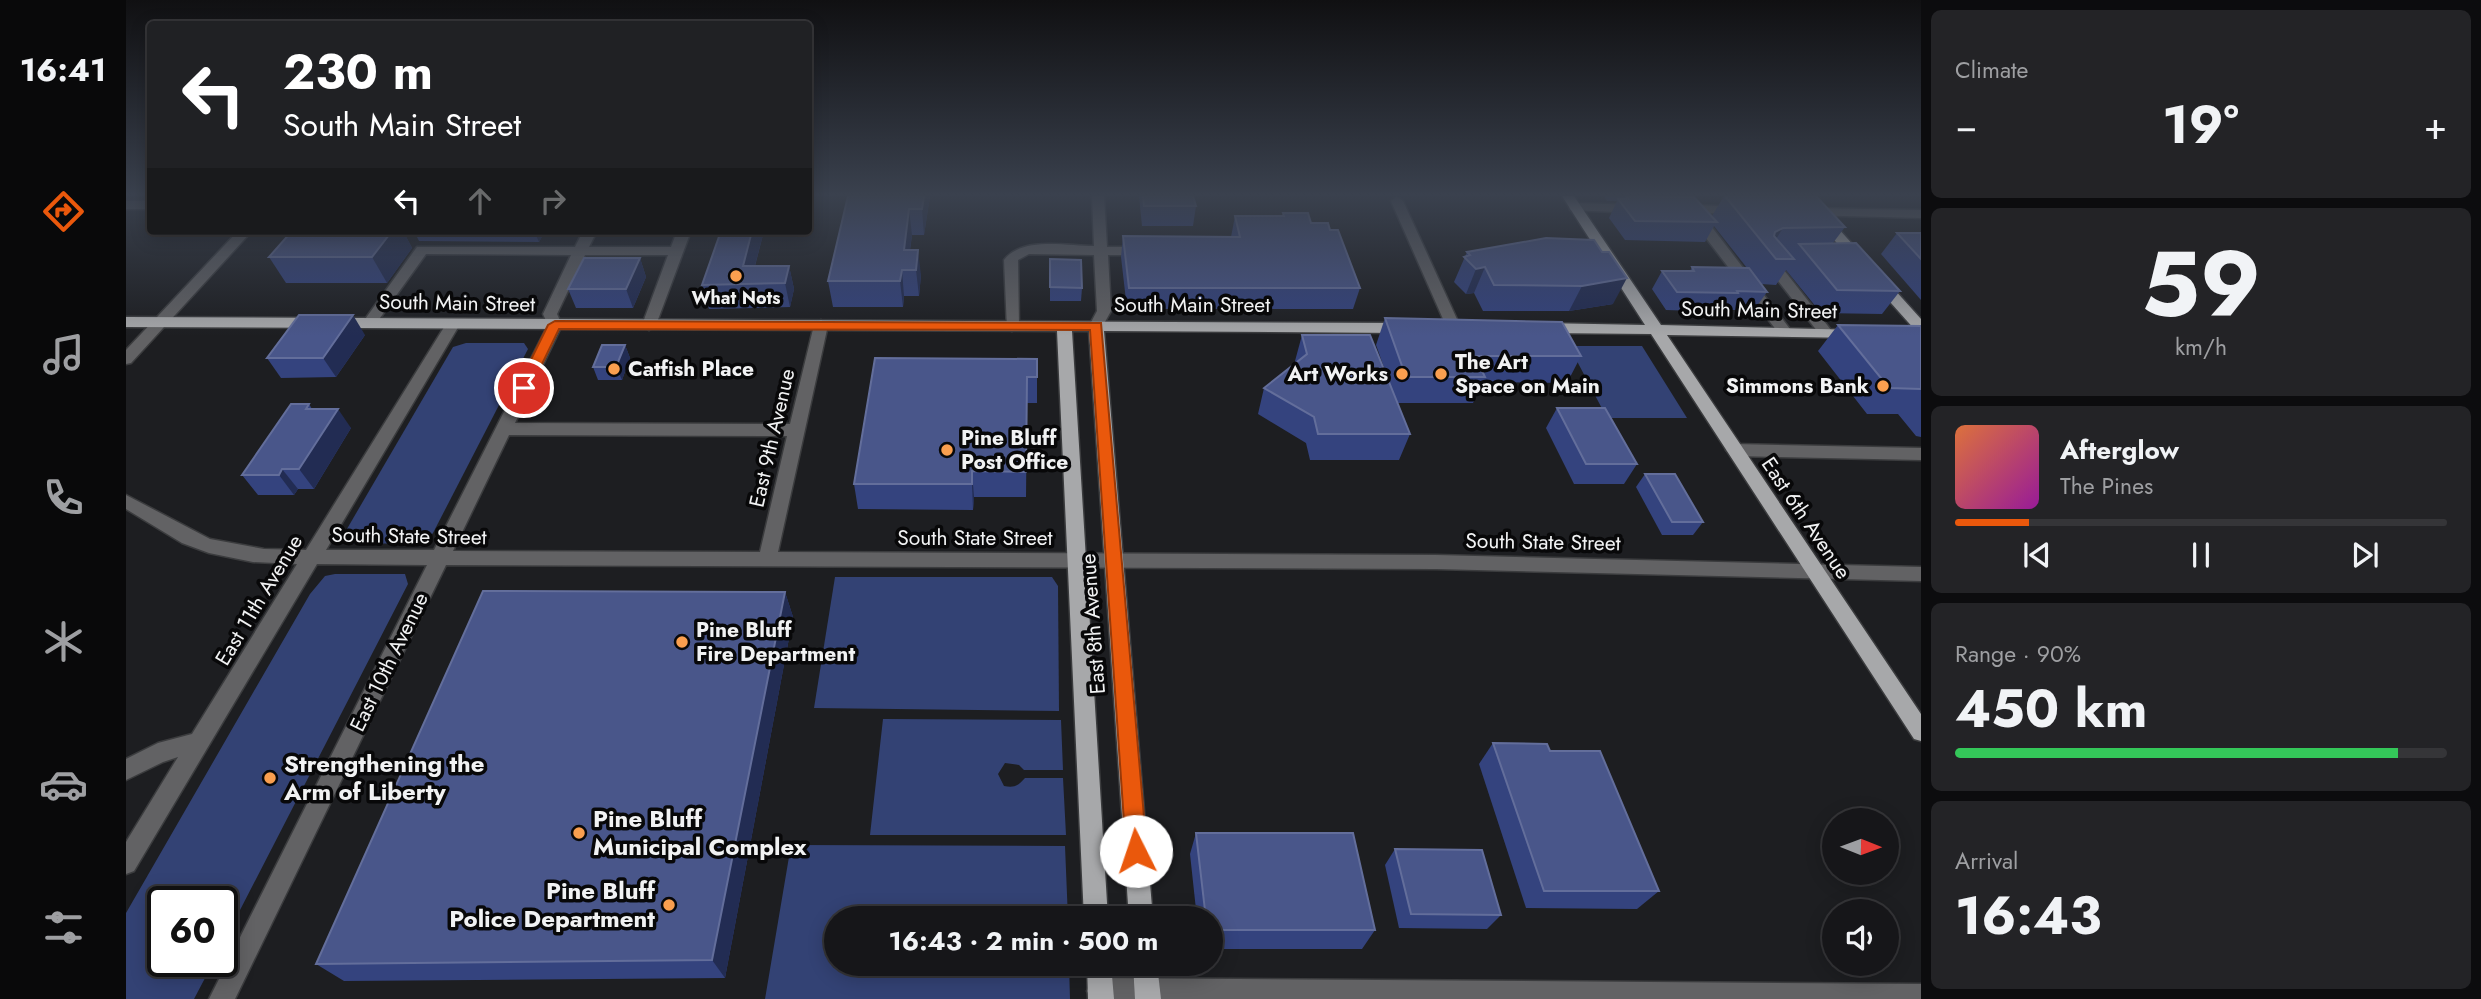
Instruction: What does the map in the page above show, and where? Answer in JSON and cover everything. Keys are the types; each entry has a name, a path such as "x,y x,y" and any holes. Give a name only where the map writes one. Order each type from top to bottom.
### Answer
{"main road":[{"name":"East 6th Avenue","path":"1598,243 1813,571 1918,723"},
{"path":"1844,243 1921,328"},
{"name":"South Main Street","path":"126,322 1096,326 1362,335 1414,328"},
{"name":"East 8th Avenue","path":"1064,326 1095,906"},
{"name":"East 8th Avenue","path":"1096,326 1140,906"},
{"name":"South Main Street","path":"1533,328 1877,334"},
{"path":"1902,334 1921,335"},
{"path":"1099,976 1100,995"},
{"path":"1146,976 1147,995"}],"street":[{"path":"126,359 234,243"},
{"name":"East 10th Avenue","path":"222,999 555,325 550,314 584,243"},
{"path":"649,325 680,243"},
{"path":"1096,326 1104,311 1101,243"},
{"path":"1416,243 1454,328"},
{"path":"1717,243 1785,332"},
{"path":"370,322 422,250 677,251"},
{"path":"1012,326 1011,260 1016,254 1028,250 1156,250"},
{"path":"1783,258 1767,260 1826,333"},
{"path":"1833,259 1859,259"},
{"name":"East 11th Avenue","path":"126,863 453,324"},
{"name":"East 9th Avenue","path":"767,560 821,326"},
{"path":"503,429 797,429"},
{"path":"1734,450 1921,454"},
{"name":"South State Street","path":"126,502 156,516 188,537 220,549 275,557 440,560 1424,562 1921,574"},
{"path":"126,770 158,753 199,742"},
{"path":"1100,995 1921,997"}],"shaded area":[{"path":"466,343 524,343 528,349 433,533 424,543 349,544 344,534 453,347"},
{"path":"1569,346 1642,346 1687,418 1607,418"},
{"path":"405,574 408,584 238,914 238,886 147,886 147,977 206,977 194,999 126,999 126,913 310,594 325,576"},
{"path":"835,577 1052,577 1058,586 1059,711 814,708"},
{"path":"883,719 1061,720 1063,770 1024,770 1019,765 1005,763 998,774 1007,787 1016,786 1025,778 1063,778 1066,835 870,835"},
{"path":"791,845 1065,846 1067,906 824,906 824,976 1069,976 1070,999 765,999"}],"building":[{"path":"282,243 383,243 372,257 269,257"},
{"path":"717,243 749,243 743,266 789,266 785,283 702,285"},
{"path":"837,243 905,243 904,250 918,250 916,270 902,270 900,281 828,281"},
{"path":"1124,243 1343,243 1360,288 1129,288"},
{"path":"1520,243 1596,243 1602,252 1609,252 1627,278 1582,286 1494,285 1485,267 1476,269 1464,257 1470,255 1467,252"},
{"path":"1763,243 1780,243 1794,259 1776,259"},
{"path":"1856,243 1900,291 1837,290 1799,244"},
{"path":"1906,243 1921,243 1921,259"},
{"path":"584,258 640,258 626,289 568,289"},
{"path":"1050,259 1081,260 1082,288 1050,287"},
{"path":"1692,267 1749,268 1767,292 1677,292 1662,271 1694,271"},
{"path":"299,315 353,315 323,358 267,358"},
{"path":"1385,318 1562,322 1581,356 1475,356 1485,377 1406,377"},
{"path":"1838,325 1921,326 1921,389 1889,388"},
{"path":"1302,335 1370,335 1410,434 1318,434 1314,417 1264,388 1307,354"},
{"path":"602,345 625,345 616,367 593,367"},
{"name":"Pine Bluff Post Office","path":"875,358 1037,359 1037,377 1027,377 1026,472 972,471 972,484 854,484"},
{"path":"291,404 309,404 306,409 338,409 299,469 282,469 279,475 242,475"},
{"path":"1557,408 1605,408 1637,464 1586,464"},
{"path":"1645,474 1675,474 1703,522 1672,522"},
{"name":"Pine Bluff Municipal Complex","path":"483,591 785,592 712,960 316,964"},
{"path":"1493,743 1547,744 1550,751 1600,751 1659,891 1544,891"},
{"path":"1196,833 1353,833 1375,930 1223,930 1223,906 1204,906"},
{"path":"1395,849 1482,850 1501,915 1411,914"}],"place":[{"name":"What Nots","path":"736,276"},
{"name":"Catfish Place","path":"614,369"},
{"name":"Art Works","path":"1402,374"},
{"name":"The Art Space on Main","path":"1441,374"},
{"name":"Simmons Bank","path":"1883,386"},
{"name":"Pine Bluff Post Office","path":"947,450"},
{"name":"Pine Bluff Fire Department","path":"682,642"},
{"name":"Strengthening the Arm of Liberty","path":"270,778"},
{"name":"Pine Bluff Municipal Complex","path":"579,833"},
{"name":"Pine Bluff Police Department","path":"669,905"}],"route":[{"path":"524,388 555,325 1096,326 1136,851"}]}
